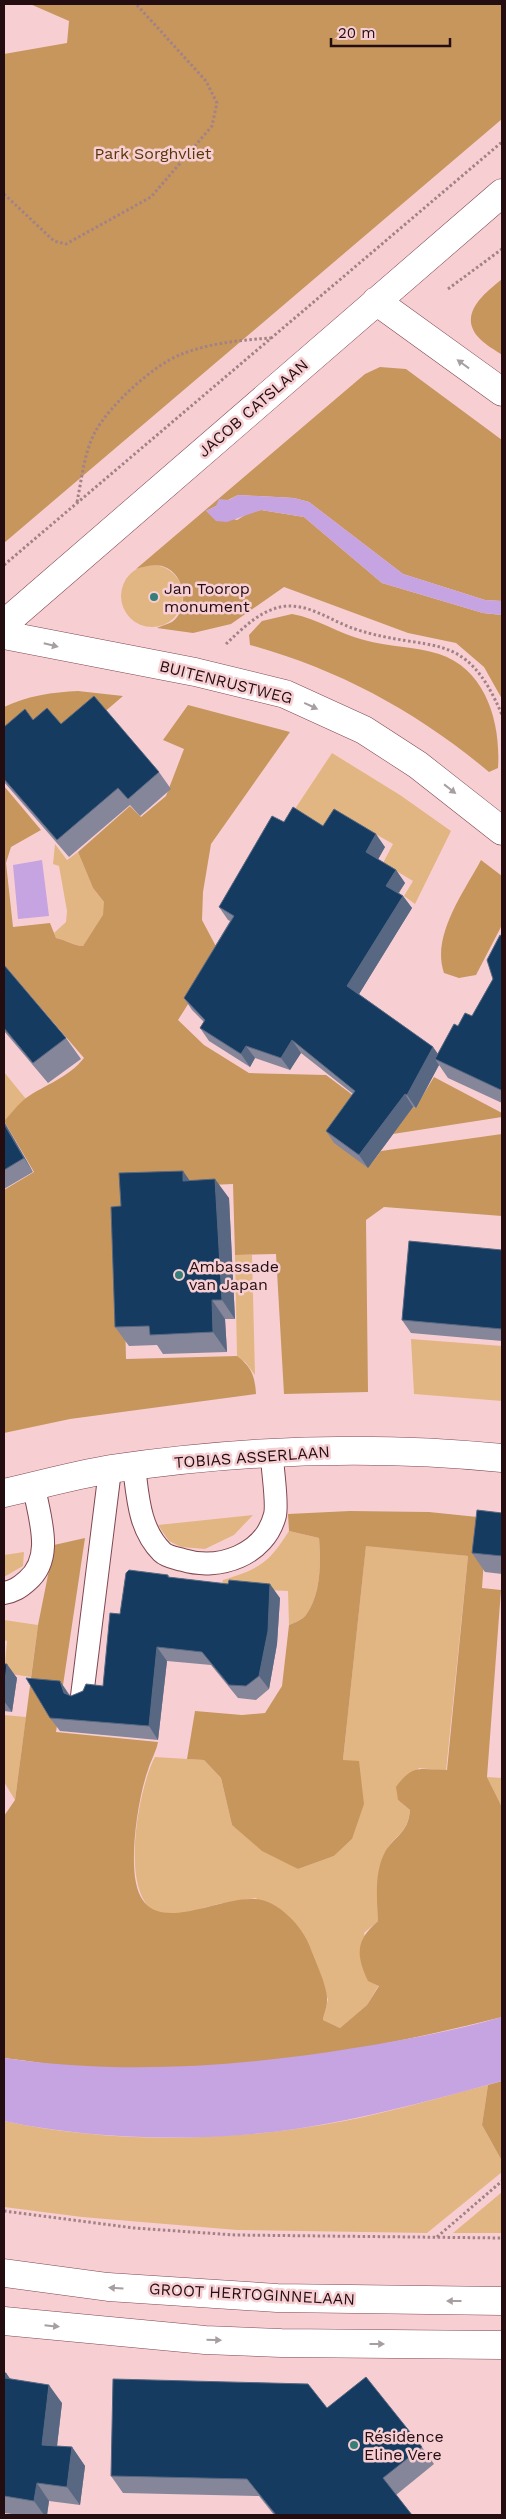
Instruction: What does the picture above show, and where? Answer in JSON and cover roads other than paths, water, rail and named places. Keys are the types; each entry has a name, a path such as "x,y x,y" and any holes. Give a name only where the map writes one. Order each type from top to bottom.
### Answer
{"street":[{"name":"JACOB CATSLAAN","path":"4,624 502,193"},
{"path":"376,301 502,392"},
{"name":"BUITENRUSTWEG","path":"4,635 195,672 285,694 364,730 418,764 502,831"},
{"name":"TOBIAS ASSERLAAN","path":"4,1493 122,1468 272,1454 363,1452 456,1454 502,1458"},
{"name":"GROOT HERTOGINNELAAN","path":"4,2273 108,2287 277,2298 502,2301"},
{"path":"4,2321 214,2340 281,2343 502,2345"}],"lane":[{"path":"122,1468 144,1526 152,1541 164,1554 200,1565 233,1560 262,1541 275,1514 272,1454"},
{"path":"82,1696 122,1468"},
{"path":"4,1593 15,1591 38,1572 45,1547 34,1487"}],"place":[{"name":"Jan Toorop monument","path":"154,597"},
{"name":"Ambassade van Japan","path":"179,1275"},
{"name":"Résidence Eline Vere","path":"354,2445"}],"park label":[{"name":"Park Sorghvliet","path":"153,153"}]}
